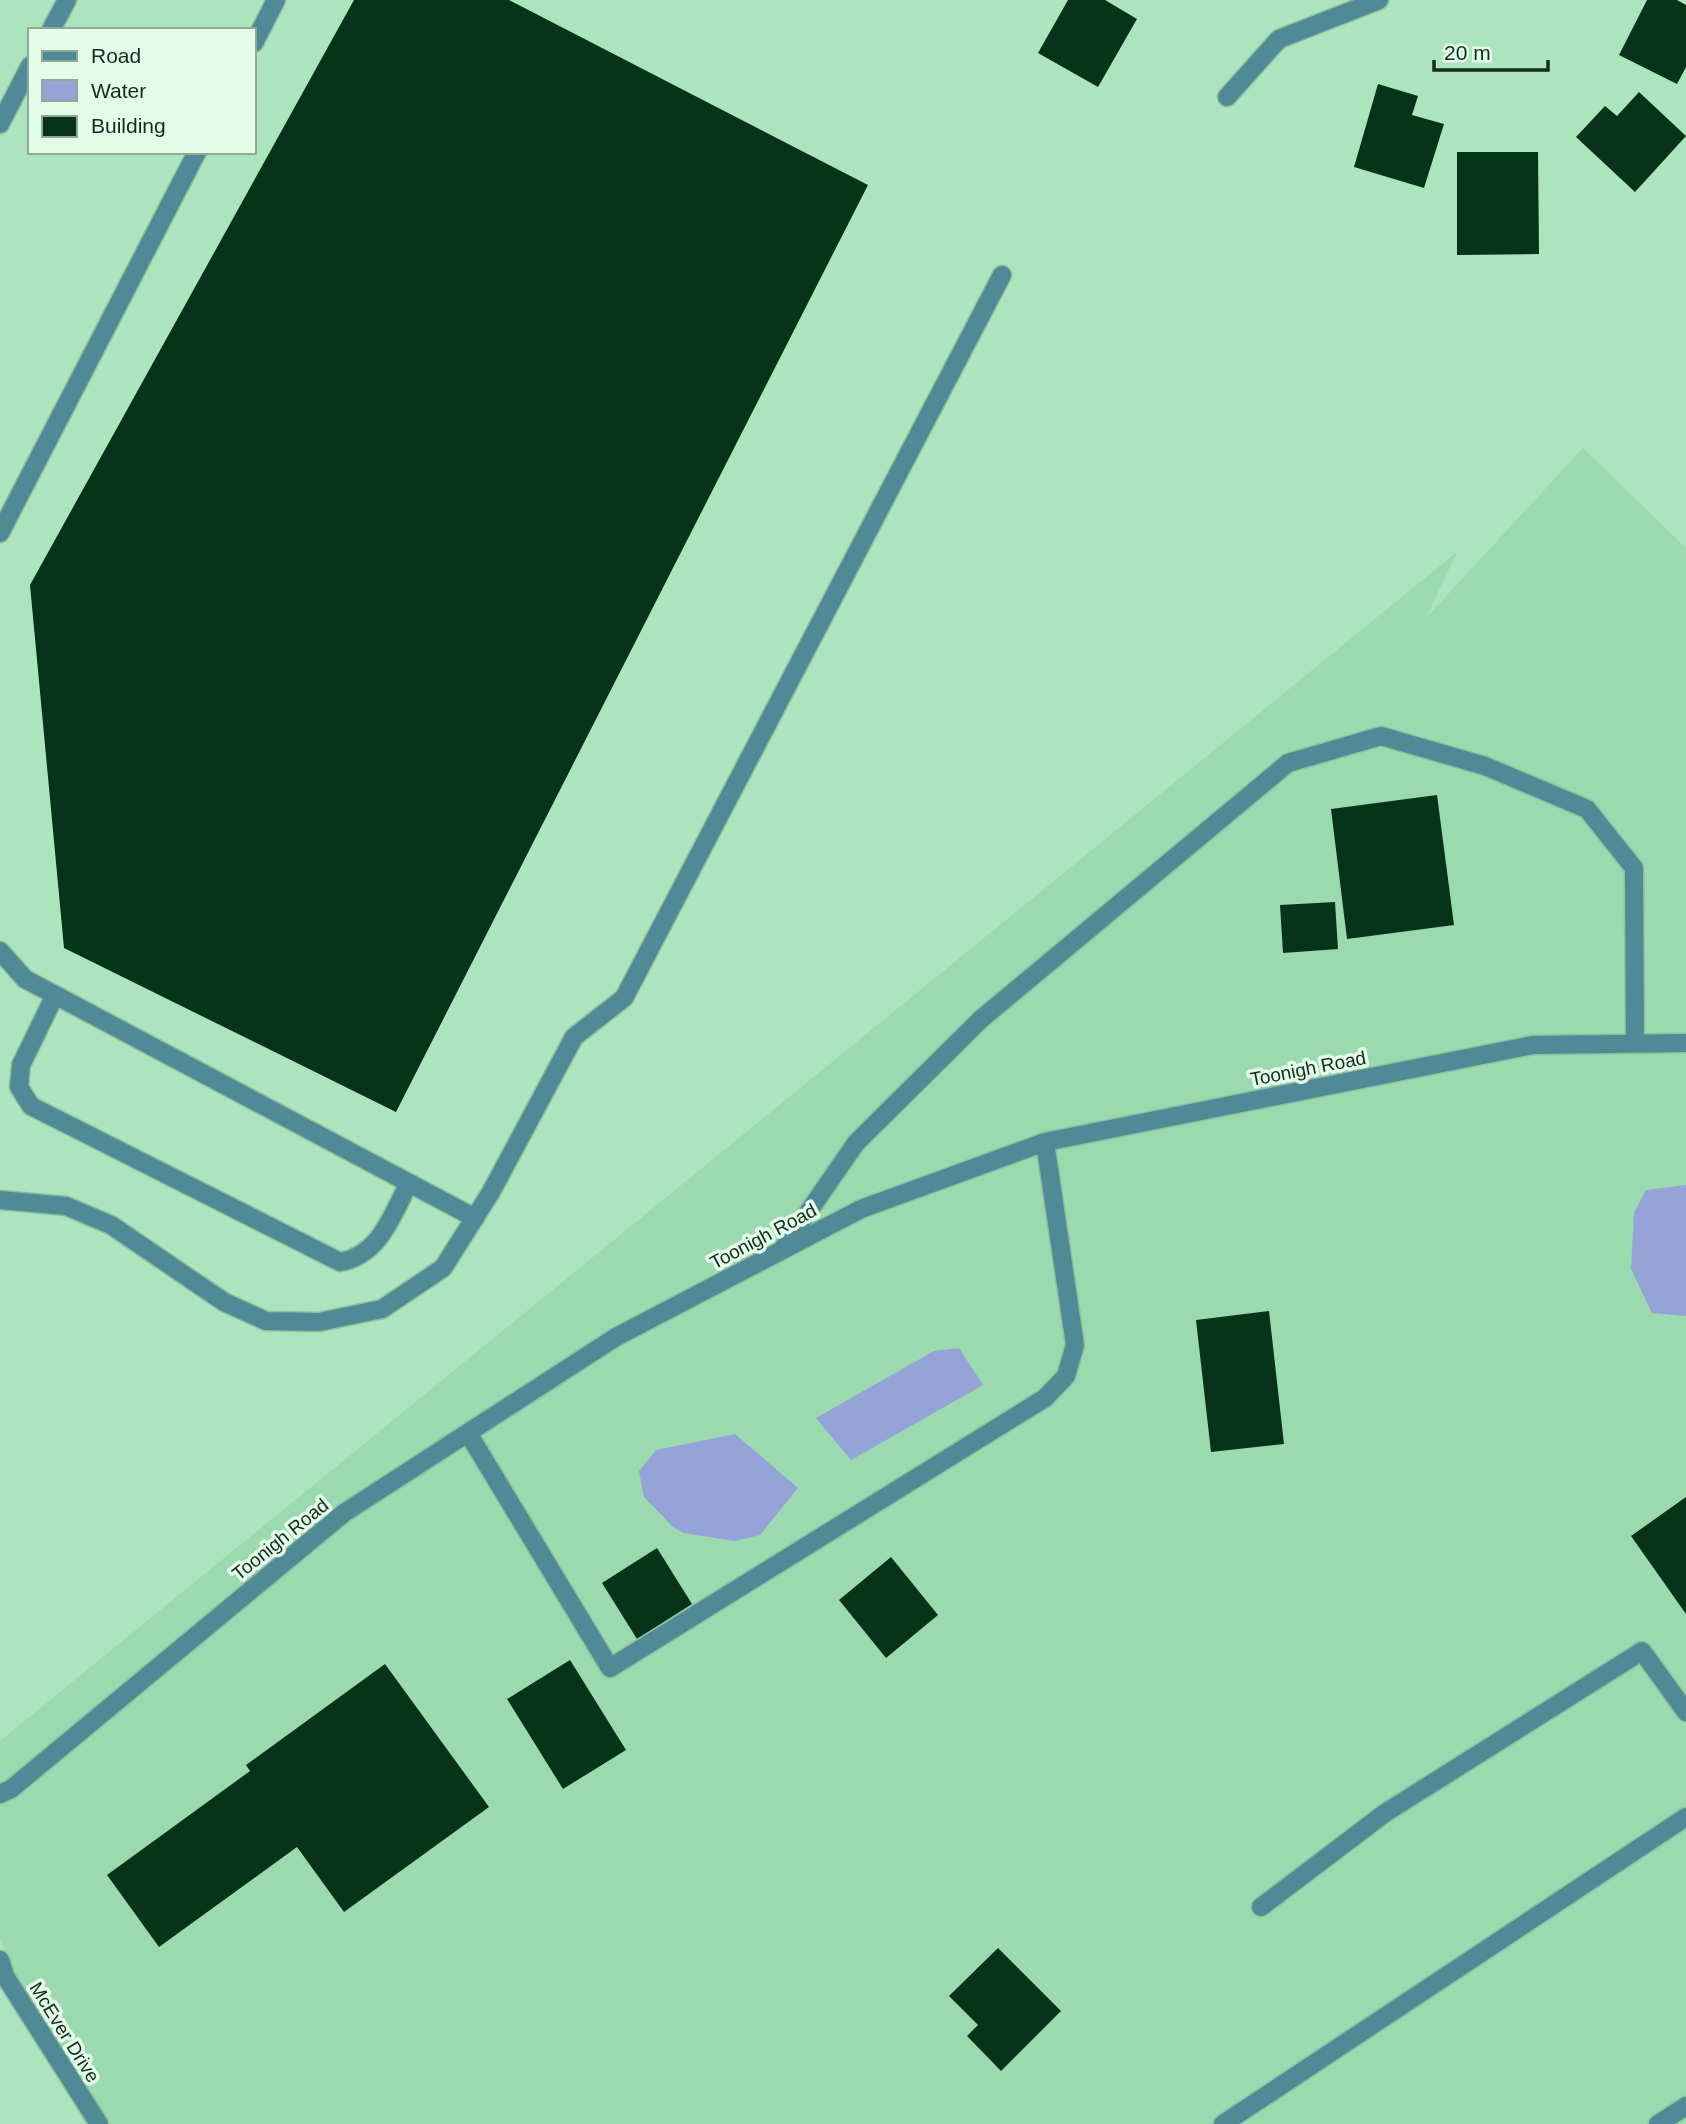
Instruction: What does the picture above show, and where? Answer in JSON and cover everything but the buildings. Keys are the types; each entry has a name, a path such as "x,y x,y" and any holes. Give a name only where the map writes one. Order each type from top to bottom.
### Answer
{"street":[{"path":"52,28 67,0"},
{"path":"256,39 276,0"},
{"path":"1227,97 1279,39 1379,0"},
{"path":"0,124 28,70"},
{"path":"0,533 196,154"},
{"path":"0,1200 66,1206 111,1225 224,1302 266,1321 319,1322 382,1309 443,1268 475,1218 573,1037 624,998 1002,275"},
{"path":"782,1250 856,1143 980,1020 1289,763 1381,736 1485,766 1587,809 1634,869 1635,1044"},
{"path":"0,951 3,959 25,979 475,1218"},
{"path":"55,995 21,1065 19,1087 31,1106 340,1262 356,1259 376,1244 409,1183"},
{"name":"Toonigh Road","path":"0,1794 344,1513 616,1337 861,1209 1045,1142 1533,1045 1686,1044"},
{"path":"468,1433 610,1668 1045,1398 1066,1376 1075,1345 1045,1142"},
{"path":"1261,1907 1385,1812 1642,1651 1686,1712"},
{"path":"1223,2124 1686,1817"},
{"name":"McEver Drive","path":"0,1960 5,1976 99,2124"},
{"path":"1658,2124 1686,2106"}],"shaded area":[{"path":"1583,448 1686,548 1686,2124 85,2124 0,1940 0,1741 1457,552 1426,618"}],"water":[{"path":"1686,1185 1686,1316 1652,1313 1631,1269 1634,1213 1646,1190"},
{"path":"959,1348 983,1385 851,1460 816,1418 934,1351"},
{"path":"735,1434 798,1488 760,1535 735,1541 683,1533 673,1527 644,1497 639,1471 656,1450"}]}
